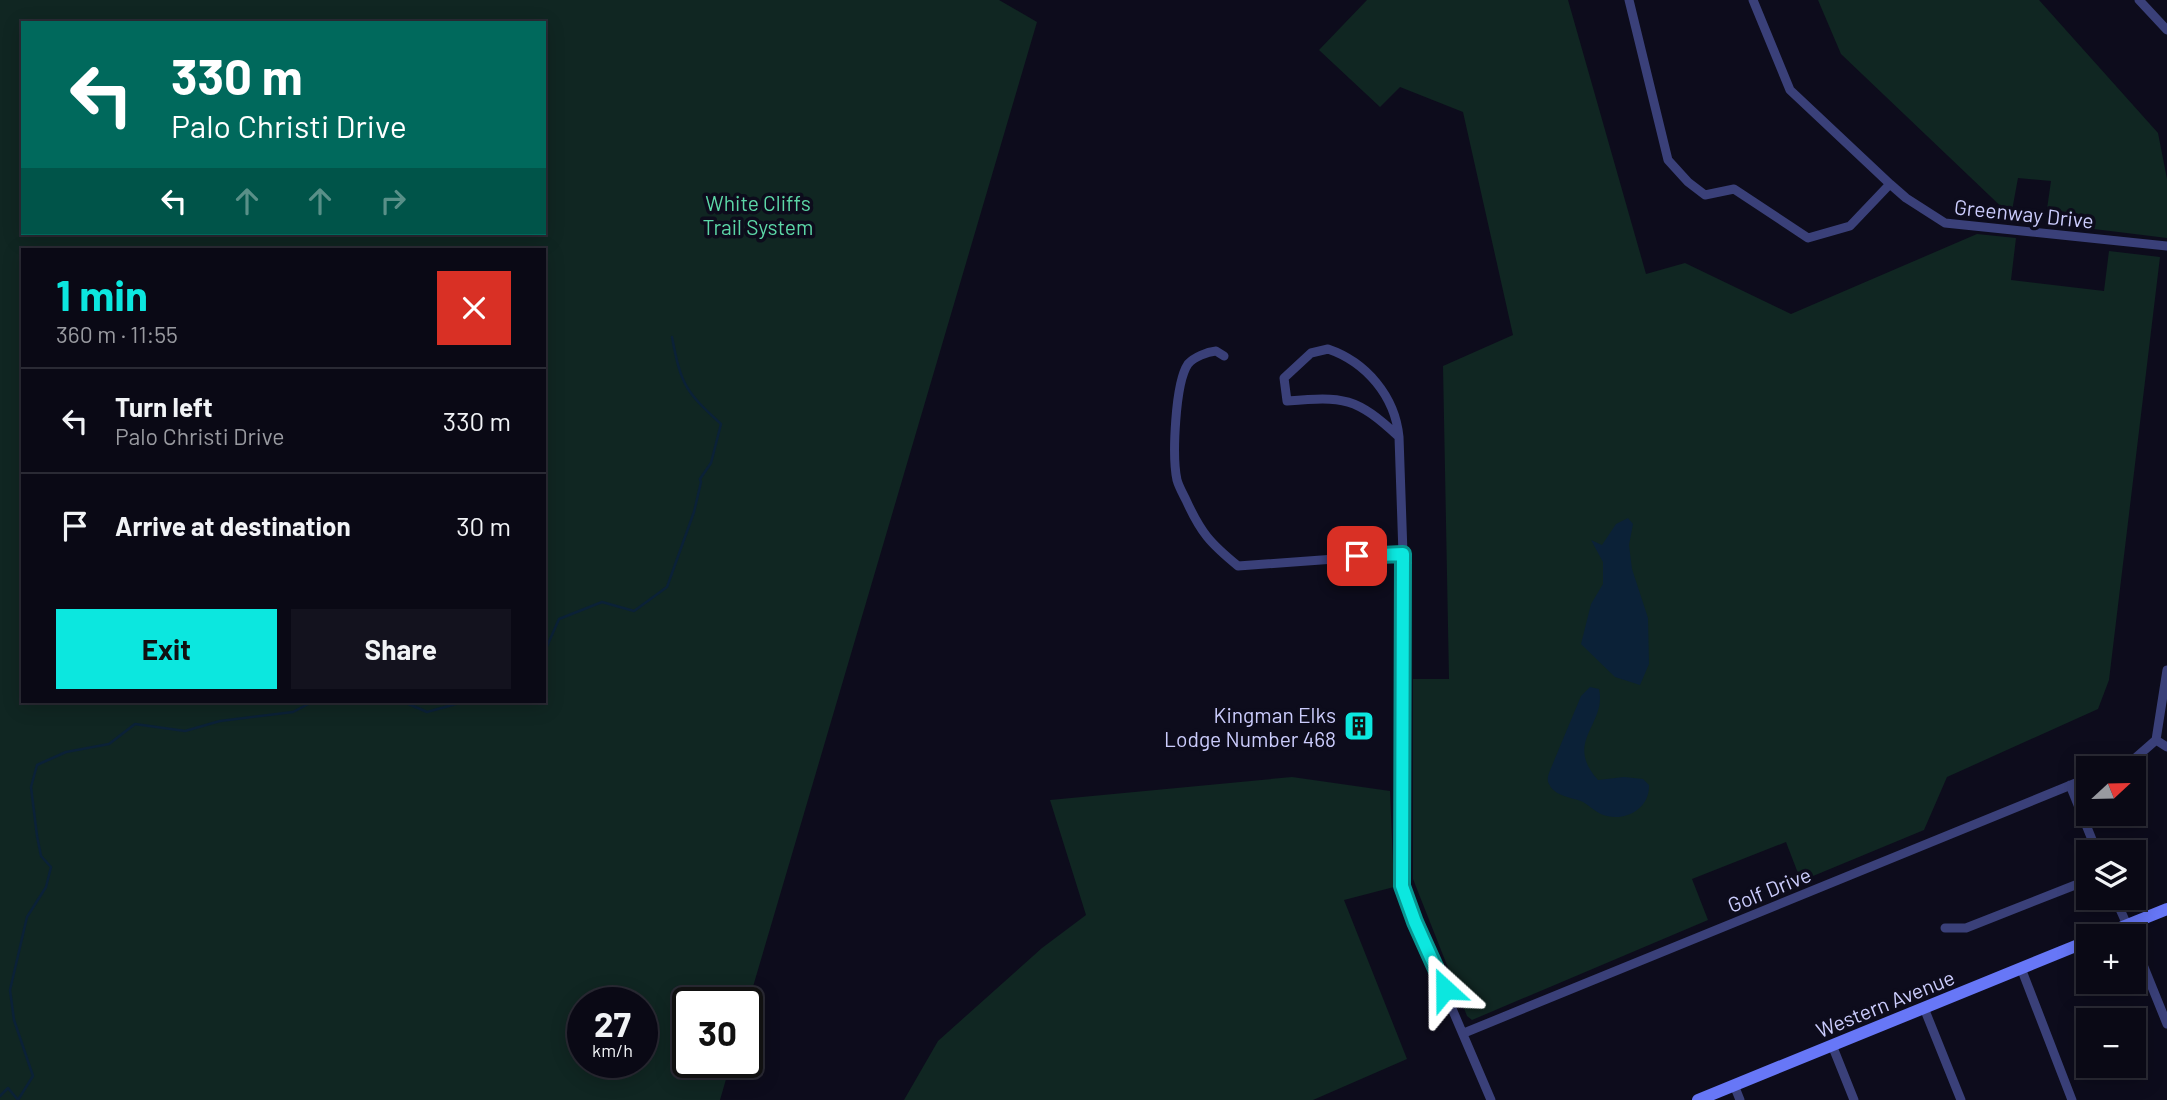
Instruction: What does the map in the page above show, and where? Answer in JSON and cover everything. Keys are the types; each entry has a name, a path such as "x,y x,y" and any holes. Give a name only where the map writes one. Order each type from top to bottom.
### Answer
{"street":[{"path":"1629,0 1668,160 1688,182 1705,194 1734,189 1808,237 1850,226 1890,184"},
{"name":"Greenway Drive","path":"1754,0 1790,90 1906,198 1945,223 2167,246"},
{"path":"2139,0 2167,30"},
{"path":"1399,437 1363,407 1347,400 1325,398 1287,401 1284,378 1311,352 1328,349 1344,354 1374,379 1387,397 1398,423 1399,437 1403,554 1402,886 1491,1100"},
{"path":"1224,356 1216,351 1208,352 1189,362 1180,380 1176,443 1177,481 1198,525 1212,545 1238,566 1403,554"},
{"path":"2138,756 2156,740 2167,670"},
{"path":"2156,740 2167,747"},
{"name":"Golf Drive","path":"1464,1033 2076,783"},
{"path":"2070,785 2092,840"},
{"path":"1945,928 1966,928 2076,885"},
{"path":"2145,924 2167,909"},
{"name":"Western Avenue","path":"1698,1100 2076,946"},
{"path":"2021,968 2072,1100"},
{"path":"2146,972 2167,1024"},
{"path":"1924,1008 1961,1100"},
{"path":"1832,1045 1854,1100"},
{"path":"1734,1085 1740,1100"}],"green space":[{"name":"White Cliffs Trail System","path":"0,0 999,0 1037,22 753,987 672,987 672,1078 726,1078 720,1100 0,1100"},
{"path":"1367,0 1568,0 1646,274 1685,263 1791,314 1977,234 2016,238 2011,280 2104,291 2109,251 2160,257 2109,680 2098,709 1947,777 1924,830 1801,881 1786,842 1692,879 1708,920 1472,1020 1467,1016 1413,879 1413,679 1449,679 1443,366 1513,335 1463,112 1400,87 1380,107 1319,50"},
{"path":"1818,0 2039,0 2158,133 2167,179 2167,238 2045,223 2051,181 2018,178 2011,216 1841,54"},
{"path":"1292,777 1390,791 1394,887 1344,900 1407,1059 1313,1100 904,1100 938,1041 1042,948 1086,915 1050,800"}],"water":[{"path":"1628,518 1633,524 1629,545 1632,569 1648,618 1649,664 1640,685 1615,677 1581,644 1591,604 1603,584 1603,562 1591,540 1602,545 1616,524"},
{"path":"1590,687 1599,689 1600,702 1585,744 1588,766 1598,780 1624,777 1643,779 1649,785 1642,806 1623,816 1601,814 1583,802 1555,792 1548,782 1549,772 1581,696"}],"waterway":[{"path":"546,648 559,619 602,602 634,611 667,587 694,512 700,479 711,463 721,424 686,386 678,366 672,337"},
{"path":"18,1100 33,1076 14,1020 10,990 27,917 46,887 51,867 41,856 37,836 31,787 37,765 66,752 109,744 135,724 185,731 220,721 293,712 310,703"},
{"path":"406,703 427,712 459,703"},
{"path":"0,1096 8,1088 18,1100"}],"place":[{"name":"Kingman Elks Lodge Number 468","path":"1359,726"}],"route":[{"path":"1357,556 1403,554 1402,886 1445,989"}]}
